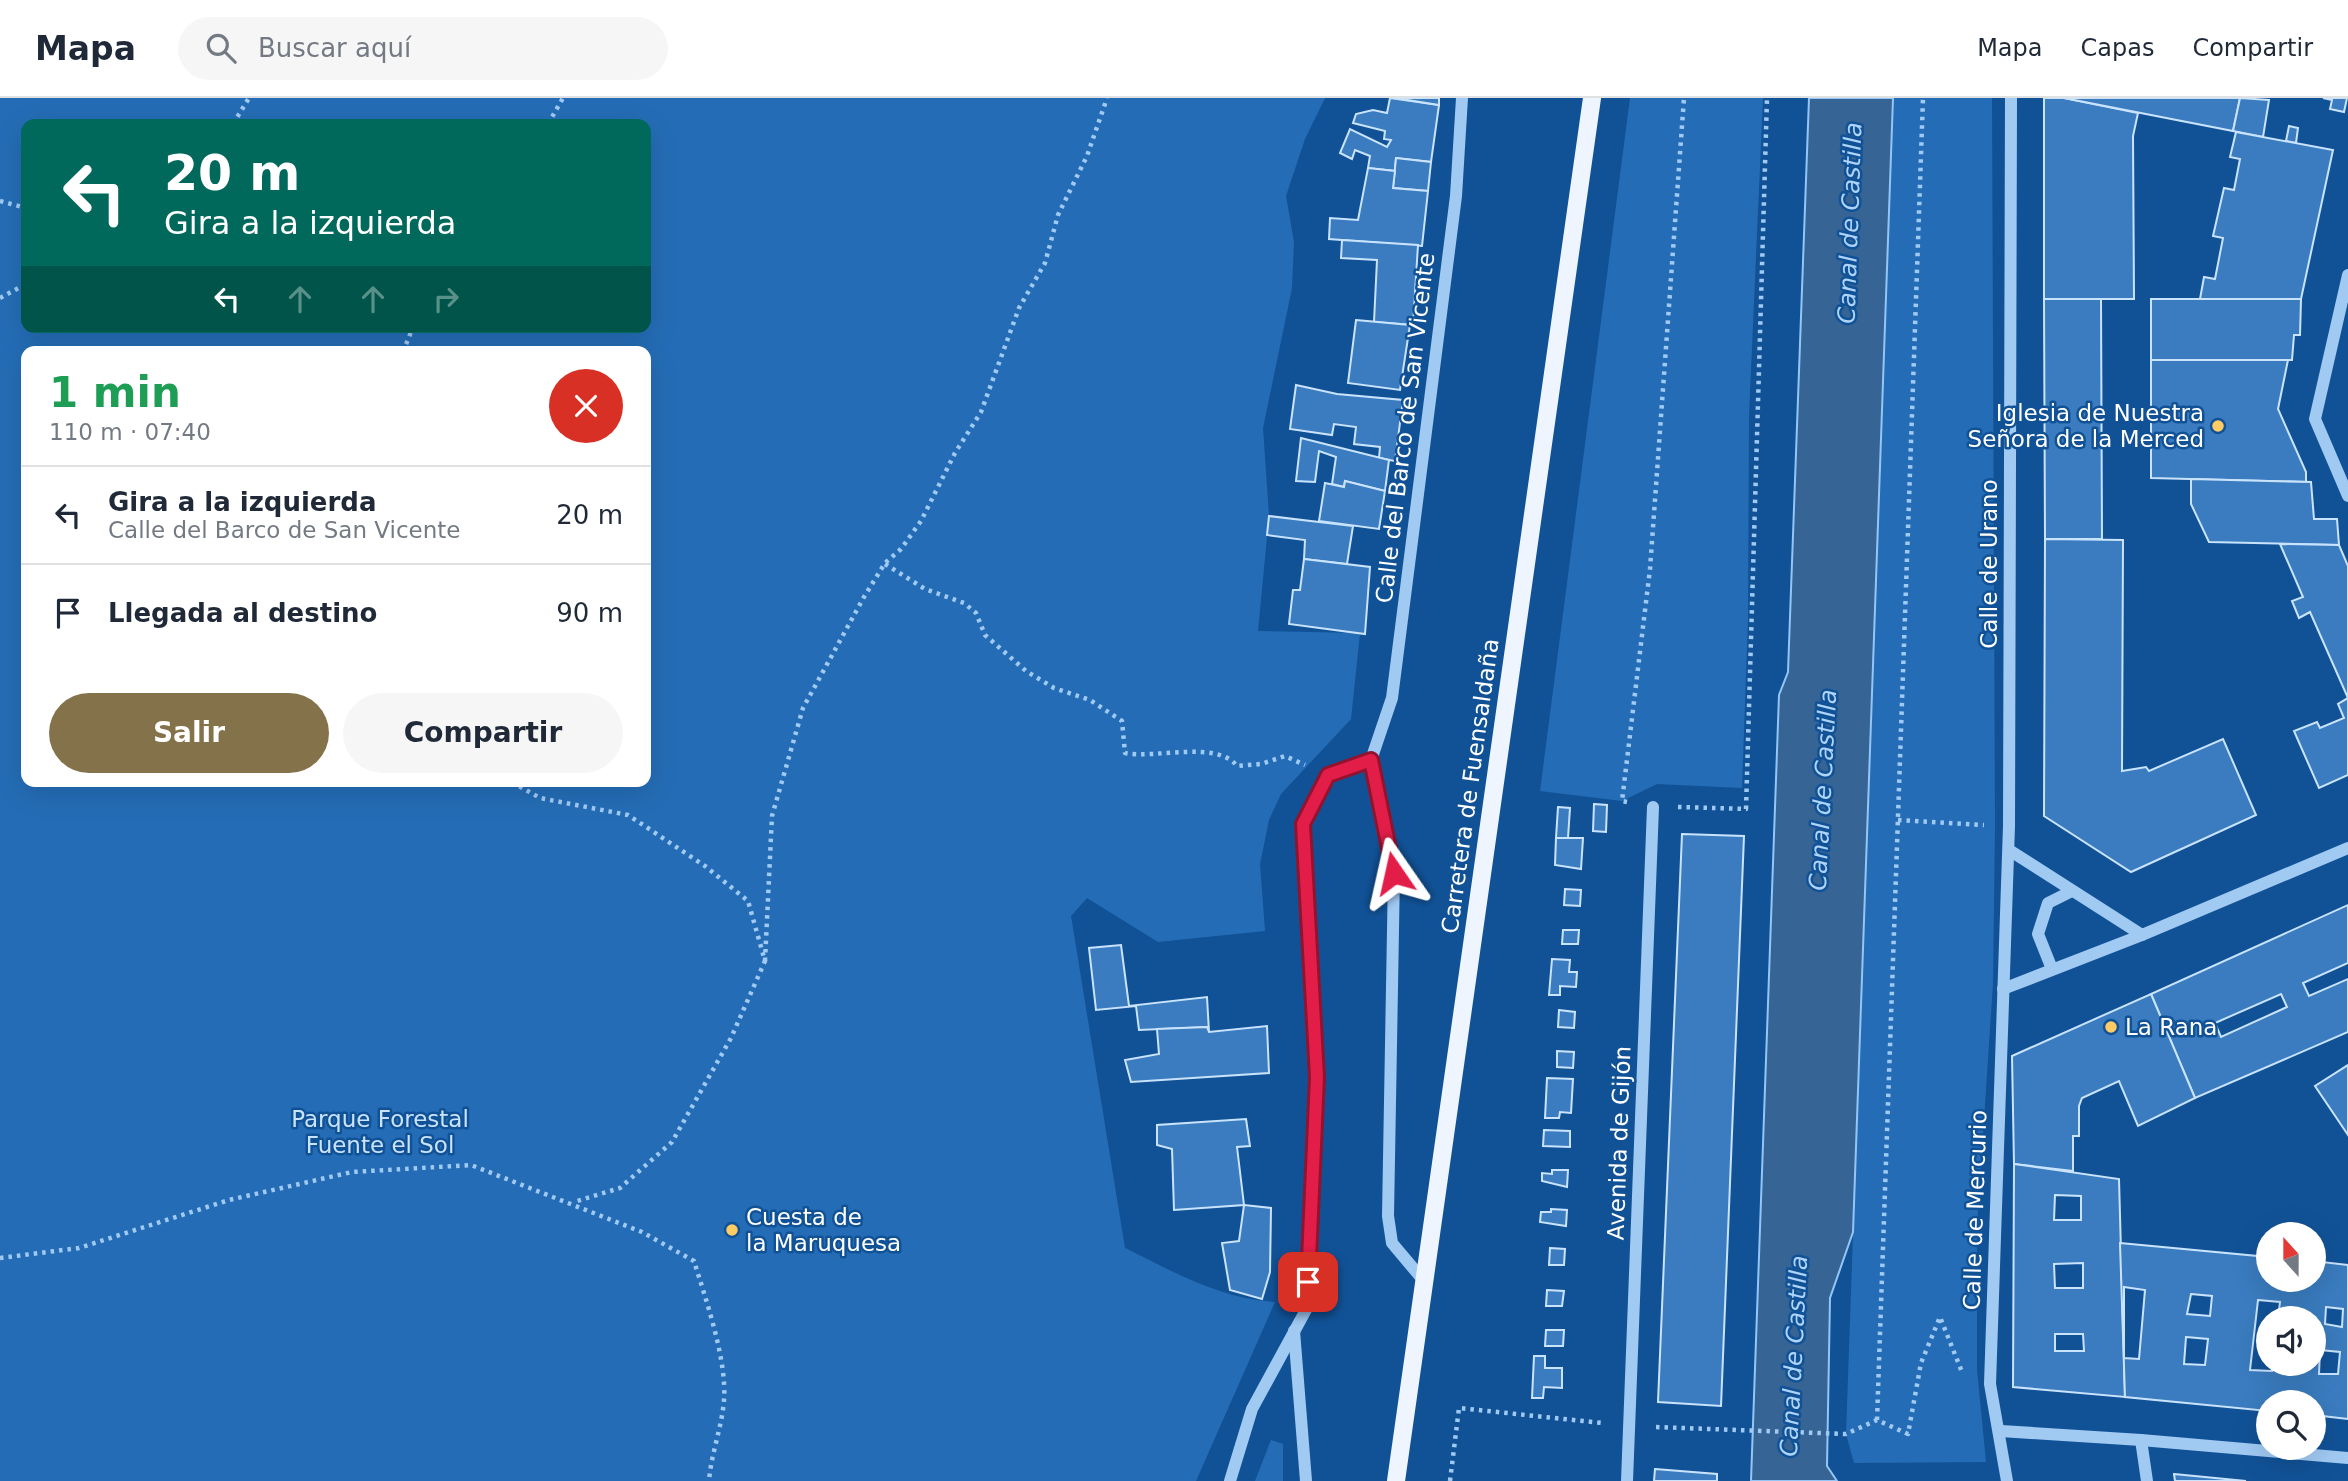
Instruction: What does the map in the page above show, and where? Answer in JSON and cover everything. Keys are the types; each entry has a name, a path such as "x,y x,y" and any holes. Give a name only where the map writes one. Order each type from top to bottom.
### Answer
{"main road":[{"name":"Carretera de Fuensaldaña","path":"1396,1481 1592,98"}],"street":[{"name":"Calle del Barco de San Vicente","path":"1371,760 1392,698 1456,196 1462,98"},
{"name":"Calle de Urano","path":"2003,989 2009,850 2011,98"},
{"path":"2348,275 2315,419 2348,496"},
{"path":"1230,1481 1252,1409 1307,1308 1317,1077 1303,824 1328,775 1371,760 1394,873 1388,1216 1392,1243 1424,1281"},
{"name":"Avenida de Gijón","path":"1627,1481 1653,807"},
{"path":"2003,989 2141,935 2348,848"},
{"path":"2009,850 2070,892 2141,935"},
{"path":"2052,969 2038,934 2048,903 2070,892"},
{"name":"Calle de Mercurio","path":"2003,989 1990,1384 2001,1431 2007,1481"},
{"path":"1293,1331 1306,1481"},
{"path":"2001,1431 2348,1458"},
{"path":"2141,1440 2147,1481"}],"path":[{"path":"236,119 249,98"},
{"path":"551,119 563,98"},
{"path":"573,1203 620,1188 672,1142 731,1038 765,961 772,816 803,708 885,564 901,550 921,522 955,453 981,412 1019,308 1045,263 1058,215 1087,156 1107,98"},
{"path":"1684,98 1650,569 1622,801 1653,807 1746,809 1768,98"},
{"path":"1877,1420 1923,98"},
{"path":"0,201 21,207"},
{"path":"0,298 21,287"},
{"path":"885,564 925,589 964,603 975,613 985,635 1026,671 1054,688 1090,700 1122,721 1125,753 1140,756 1216,751 1230,757 1237,766 1261,764 1285,756 1328,775"},
{"path":"521,787 540,798 628,815 705,866 748,901 765,961"},
{"path":"1898,820 1996,826"},
{"path":"0,1258 79,1248 229,1200 352,1172 471,1165 642,1232 694,1261 715,1331 724,1400 711,1457 709,1481"},
{"path":"1450,1481 1459,1408 1629,1426 1846,1434 1877,1420 1908,1434 1921,1363 1940,1317 1965,1378"}],"green space":[{"name":"Parque Forestal Fuente el Sol","path":"0,98 1325,98 1305,139 1286,196 1294,242 1292,288 1263,428 1269,516 1258,631 1360,633 1351,719 1281,794 1269,820 1260,864 1265,931 1158,942 1087,898 1071,916 1125,1248 1216,1290 1275,1302 1196,1481 0,1481"},
{"path":"1630,98 1763,98 1749,415 1748,618 1742,788 1657,784 1622,801 1540,791"},
{"path":"1893,98 1992,98 1995,826 1993,983 1977,1226 1977,1370 1986,1462 1854,1463 1846,1434"},
{"path":"1271,1440 1283,1444 1283,1481 1255,1481"}],"water":[{"name":"Canal de Castilla","path":"1809,98 1893,98 1853,1232 1830,1298 1827,1466 1837,1481 1751,1481 1779,695 1788,672"}],"building":[{"path":"1390,98 1439,105 1431,162 1396,158 1395,171 1368,168 1370,156 1355,150 1352,159 1340,153 1350,129 1387,147 1391,140 1384,139 1385,131 1353,123 1356,114 1373,110 1387,113"},
{"path":"1395,98 1439,98 1439,105"},
{"path":"2044,98 2064,98 2138,113 2133,136 2134,299 2044,299"},
{"path":"2064,98 2240,98 2233,131"},
{"path":"2240,98 2269,100 2263,137 2233,131"},
{"path":"2323,98 2347,98 2344,112 2330,109 2332,100"},
{"path":"2289,126 2298,128 2296,143 2286,141"},
{"path":"2236,132 2333,150 2301,299 2200,299 2204,277 2215,279 2223,238 2213,236 2224,188 2234,190 2240,159 2230,157"},
{"path":"1396,158 1431,162 1428,191 1393,188"},
{"path":"1368,168 1395,171 1393,188 1428,191 1422,246 1329,239 1330,218 1358,220"},
{"path":"1342,240 1418,245 1413,325 1374,322 1377,260 1341,258"},
{"path":"2044,299 2101,299 2102,539 2045,539"},
{"path":"2151,299 2301,299 2300,335 2294,335 2292,360 2151,360"},
{"path":"1356,320 1410,325 1400,390 1348,383"},
{"name":"Iglesia de Nuestra Señora de la Merced","path":"2151,360 2288,360 2278,409 2306,472 2306,482 2151,478"},
{"path":"1296,385 1337,394 1403,400 1395,461 1379,458 1380,447 1354,444 1356,427 1334,424 1332,435 1290,429"},
{"path":"1301,438 1389,460 1385,491 1345,481 1344,487 1332,484 1336,457 1319,451 1315,482 1296,481"},
{"path":"2191,479 2311,482 2314,519 2337,519 2339,545 2209,542 2191,504"},
{"path":"1345,481 1385,491 1379,529 1319,521 1325,483 1344,487"},
{"path":"1269,516 1353,526 1347,564 1304,559 1305,540 1267,535"},
{"path":"2045,539 2123,540 2122,771 2146,767 2149,771 2223,739 2256,815 2131,872 2044,816"},
{"path":"2280,544 2339,545 2348,566 2348,698 2310,612 2299,618 2292,601 2303,597"},
{"path":"1304,559 1370,567 1365,634 1289,624 1293,590 1300,590"},
{"path":"2348,698 2348,775 2319,788 2294,731 2317,722 2320,728 2344,718 2338,704"},
{"path":"1594,804 1607,805 1606,832 1593,831"},
{"path":"1558,807 1570,808 1568,838 1556,838"},
{"path":"1682,834 1744,836 1721,1406 1658,1402"},
{"path":"1556,838 1583,838 1581,869 1555,865"},
{"path":"1565,889 1581,890 1580,906 1564,905"},
{"path":"2348,905 2348,963 2303,983 2309,996 2348,979 2348,1032 2195,1098 2151,994","holes":["2281,994 2287,1007 2221,1037 2215,1023"]},
{"path":"1563,930 1579,930 1578,944 1562,944"},
{"path":"1121,945 1129,1006 1207,997 1209,1032 1207,1027 1139,1030 1136,1006 1096,1010 1089,948"},
{"path":"1552,959 1570,960 1569,972 1577,972 1576,987 1560,986 1560,995 1549,995"},
{"path":"2151,994 2195,1098 2138,1126 2119,1081 2082,1098 2079,1106 2079,1136 2073,1136 2073,1171 2014,1164 2012,1056"},
{"path":"1559,1010 1575,1012 1574,1028 1558,1027"},
{"path":"1267,1026 1269,1073 1131,1082 1125,1060 1159,1054 1157,1029 1207,1027 1209,1032"},
{"path":"1557,1051 1574,1052 1573,1068 1557,1067"},
{"path":"2348,1065 2348,1135 2315,1086"},
{"path":"1547,1078 1573,1079 1571,1113 1560,1112 1559,1118 1545,1118"},
{"path":"1246,1119 1250,1146 1237,1147 1244,1205 1174,1210 1172,1149 1157,1145 1157,1125"},
{"path":"1544,1130 1570,1131 1570,1147 1543,1146"},
{"path":"2014,1164 2119,1179 2125,1397 2013,1387","holes":["2055,1195 2081,1196 2081,1220 2054,1220","2083,1263 2083,1288 2055,1288 2054,1264","2055,1334 2083,1334 2084,1351 2055,1351"]},
{"path":"1552,1170 1568,1170 1567,1187 1542,1181 1542,1173 1552,1174"},
{"path":"1244,1205 1271,1208 1270,1272 1262,1299 1230,1290 1222,1243 1239,1241"},
{"path":"1551,1209 1567,1210 1566,1226 1540,1222 1541,1212 1551,1212"},
{"path":"2120,1243 2256,1256 2256,1292 2326,1292 2326,1262 2348,1265 2348,1419 2326,1416 2326,1390 2256,1390 2256,1410 2125,1397","holes":["2124,1287 2145,1290 2139,1359 2124,1358","2191,1294 2212,1296 2210,1316 2187,1314","2186,1337 2208,1339 2205,1365 2184,1364"]},
{"path":"1550,1248 1565,1249 1564,1265 1549,1265"},
{"path":"1547,1290 1564,1291 1562,1306 1546,1306"},
{"path":"1546,1330 1564,1330 1563,1346 1545,1346"},
{"path":"1534,1356 1545,1356 1545,1368 1562,1368 1562,1388 1544,1387 1543,1398 1532,1398"},
{"path":"1655,1469 1717,1474 1717,1481 1654,1481"},
{"path":"2174,1474 2246,1481 2175,1481"}],"place":[{"name":"Iglesia de Nuestra Señora de la Merced","path":"2218,426"},
{"name":"La Rana","path":"2111,1027"},
{"name":"Cuesta de la Maruquesa","path":"732,1230"}],"route":[{"path":"1308,1282 1317,1077 1311,929 1303,824 1328,775 1371,760 1394,873"}]}
